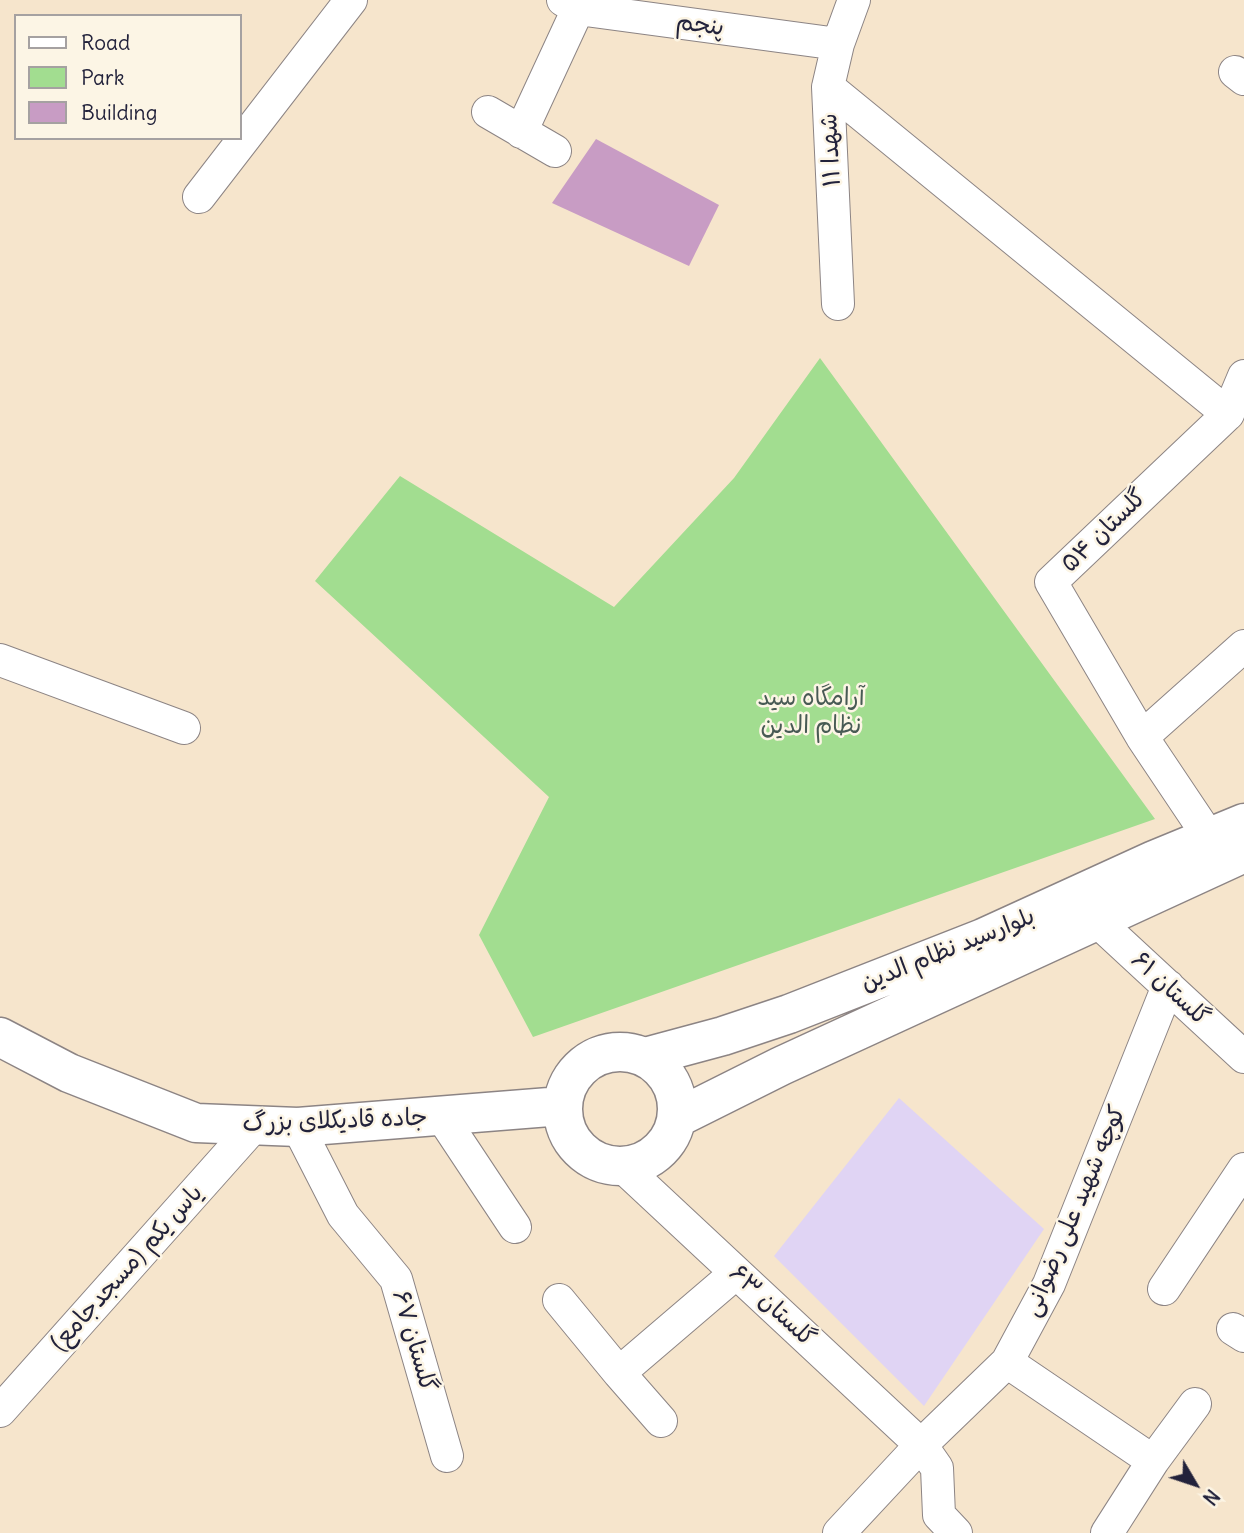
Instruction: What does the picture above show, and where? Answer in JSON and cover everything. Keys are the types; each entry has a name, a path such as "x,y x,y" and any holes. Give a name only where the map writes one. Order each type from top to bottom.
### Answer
{"main road":[{"name":"بلوارسید نظام الدین","path":"645,1057 723,1036 789,1014 983,937 1244,823"},
{"name":"بلوارسید نظام الدین","path":"677,1118 781,1066 1244,853"},
{"name":"جاده قادیکلای بزرگ","path":"0,1037 69,1073 196,1123 298,1127 562,1106"},
{"path":"627,1052 645,1057 660,1068 671,1082 677,1100 677,1118 671,1137 659,1152 642,1163 623,1167 604,1165 586,1157 573,1143 564,1126 562,1106 567,1087 576,1072 591,1060 608,1053 627,1052"}],"street":[{"path":"199,197 351,0"},
{"name":"شهدا ۱۱","path":"838,304 828,87 838,44 854,0"},
{"path":"521,132 571,5"},
{"name":"پنجم","path":"571,5 838,44"},
{"path":"828,87 1228,414"},
{"path":"488,112 555,151"},
{"name":"گلستان ۵۴","path":"1142,737 1051,582 1228,414 1244,376"},
{"path":"1209,837 1142,737 1244,646"},
{"path":"0,660 184,728"},
{"name":"گلستان ۶۱","path":"1097,921 1244,1057"},
{"name":"کوچه شهید علی رضوانی","path":"839,1533 921,1445 1007,1362 1049,1284 1168,986"},
{"path":"442,1117 515,1227"},
{"name":"یاس یکم (مسجدجامع)","path":"0,1411 254,1126"},
{"name":"گلستان ۶۷","path":"298,1127 343,1215 396,1279 447,1456"},
{"name":"گلستان ۶۳","path":"623,1167 921,1445 937,1468 939,1515 956,1533"},
{"path":"1164,1289 1244,1169"},
{"path":"619,1373 736,1273"},
{"path":"559,1300 661,1421"},
{"path":"1007,1362 1153,1461"},
{"path":"1107,1533 1153,1461 1195,1404"}],"shaded area":[{"path":"899,1098 1044,1229 924,1406 774,1256"}],"green space":[{"name":"آرامگاه سید نظام الدین","path":"820,358 1155,819 533,1037 479,935 549,797 315,581 400,476 614,607 734,478"}],"building":[{"path":"596,139 719,205 689,266 552,203"}]}
